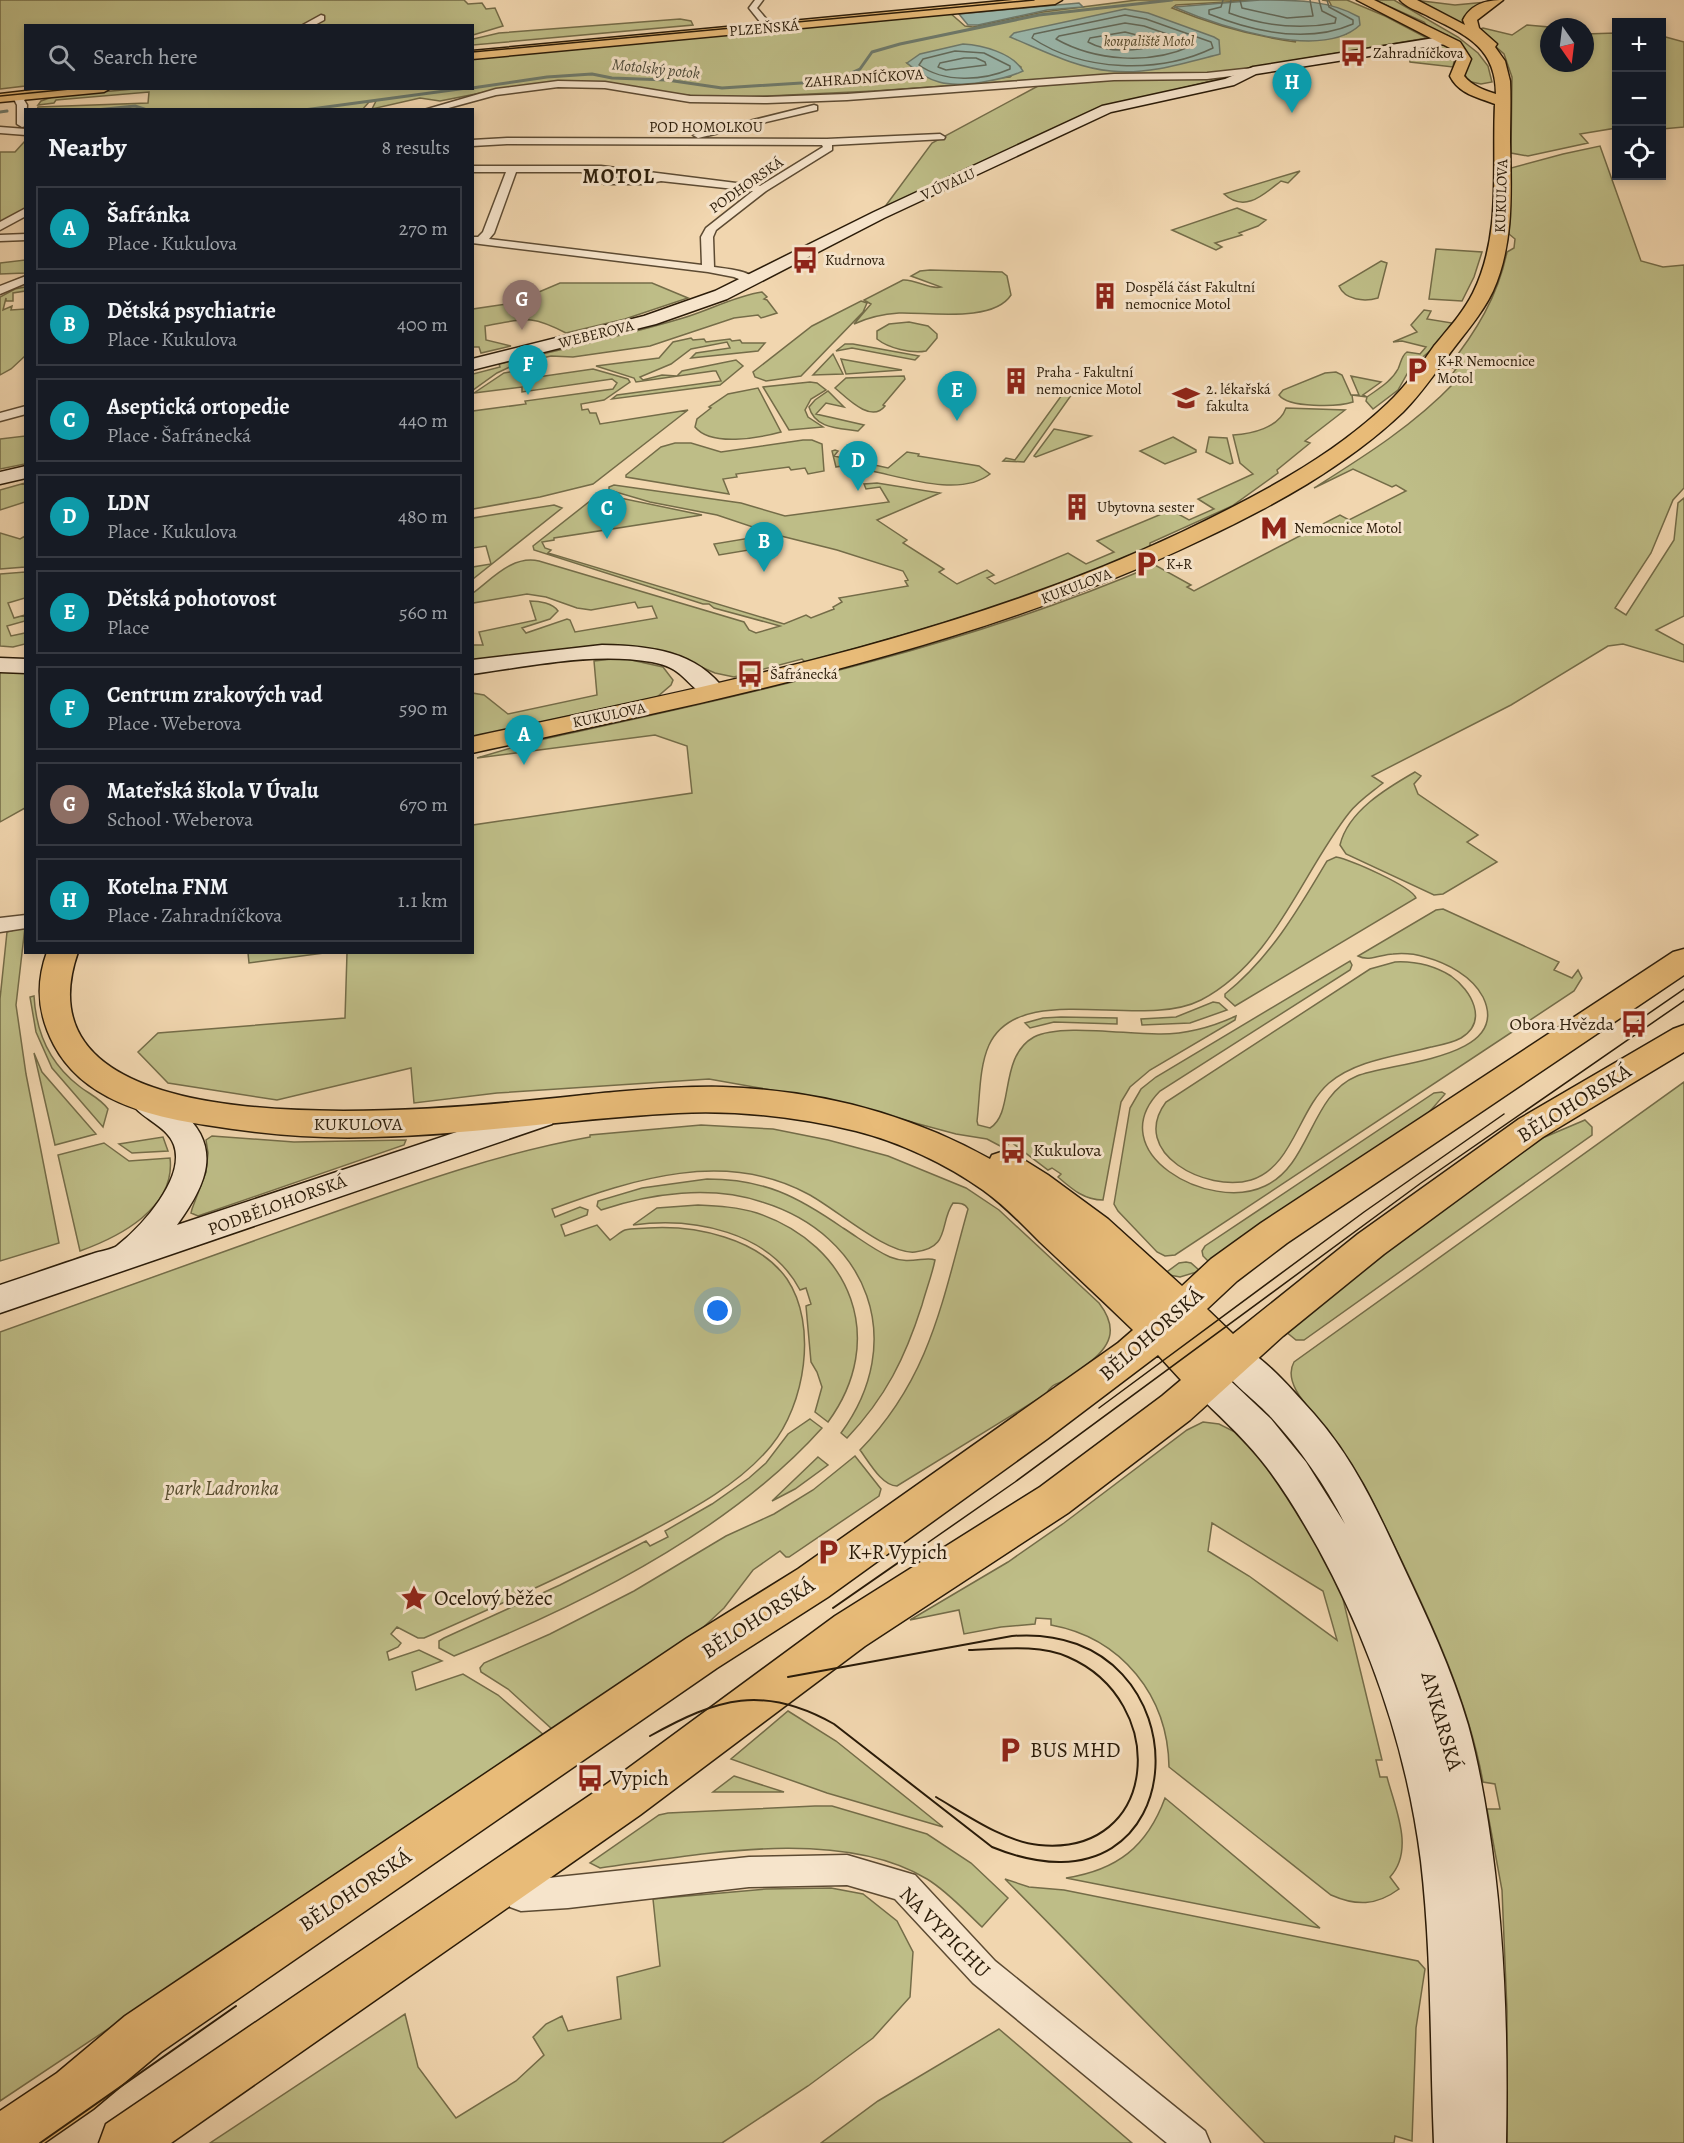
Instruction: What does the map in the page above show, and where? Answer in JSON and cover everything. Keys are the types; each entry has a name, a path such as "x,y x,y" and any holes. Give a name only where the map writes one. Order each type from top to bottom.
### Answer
{"main road":[{"name":"PLZEŇSKÁ","path":"474,48 995,0"},
{"name":"PLZEŇSKÁ","path":"474,55 1055,0"},
{"path":"1364,0 1447,40 1460,50 1464,59 1457,76 1459,81 1469,88 1502,102"},
{"path":"1399,0 1465,37 1497,66"},
{"path":"1407,0 1470,36 1497,66"},
{"path":"1422,0 1441,2"},
{"path":"1462,3 1482,0"},
{"path":"1459,81 1477,86 1493,84 1495,80 1497,66 1492,46 1473,30 1469,23 1473,14 1496,0"},
{"name":"KUKULOVA","path":"474,745 714,692 894,648 1008,611 1119,570 1173,547 1281,491 1374,426 1395,408 1422,379 1484,290 1500,239 1502,102 1497,66"},
{"path":"1,96 29,96 84,90"},
{"name":"KUKULOVA","path":"62,954 54,982 55,1001 58,1019 69,1044 88,1069 108,1083 144,1100 252,1121 362,1126 445,1122 678,1100 737,1100 807,1108 891,1129 957,1159 996,1181 1171,1320 1220,1369"},
{"name":"BĚLOHORSKÁ","path":"0,2142 75,2091 143,2034 693,1660 813,1583 1107,1374 1171,1320 1224,1270 1274,1233 1684,960"},
{"name":"BĚLOHORSKÁ","path":"125,2143 624,1799 850,1631 1054,1500 1176,1408 1371,1244 1531,1128 1684,1037"}],"street":[{"path":"759,0 753,8 764,21"},
{"path":"309,24 321,18"},
{"name":"ZAHRADNÍČKOVA","path":"435,108 490,93 558,84 612,85 670,96 701,99 789,99 1096,78 1207,76 1253,71 1447,40"},
{"name":"V ÚVALU","path":"650,320 753,281 879,215 1107,109 1229,82 1253,71"},
{"path":"679,142 728,127 870,95"},
{"path":"0,130 23,126"},
{"path":"481,130 499,135 507,141"},
{"name":"POD HOMOLKOU","path":"474,143 507,141 637,157 679,142 827,142 940,136"},
{"name":"PODHORSKÁ","path":"708,269 707,237 712,228 762,189 828,148 827,142"},
{"path":"474,169 601,169 637,157 661,178"},
{"path":"601,169 603,181 645,181 661,178 762,189"},
{"path":"477,240 488,233 512,170"},
{"path":"0,227 24,212"},
{"path":"4,238 24,237"},
{"path":"477,240 708,269 737,274 753,281"},
{"path":"0,278 24,279"},
{"path":"0,290 24,280"},
{"name":"WEBEROVA","path":"474,364 650,320"},
{"path":"0,404 24,403"},
{"path":"0,417 24,411"},
{"path":"0,478 24,472"},
{"path":"474,666 595,653 629,652 676,661 698,675 714,692"},
{"path":"0,665 24,666"},
{"path":"0,925 24,921"},
{"path":"125,1257 155,1230 177,1200 191,1171 190,1145 172,1120 144,1100"},
{"name":"PODBĚLOHORSKÁ","path":"0,1299 384,1167 555,1111"},
{"name":"ANKARSKÁ","path":"1220,1369 1314,1506 1349,1567 1370,1609 1404,1699 1430,1791 1446,1891 1458,2143"},
{"name":"ANKARSKÁ","path":"1220,1369 1270,1392 1297,1419 1343,1484 1405,1614 1441,1705 1453,1745 1475,1882 1482,1950 1482,2143"},
{"name":"NA VYPICHU","path":"510,1876 520,1896 568,1893 760,1871 847,1870 904,1886 984,1972 1192,2143"}],"green space":[{"path":"0,0 464,0 468,4 482,3 486,9 495,8 503,26 474,35 474,24 24,24 24,86 0,89"},
{"name":"koupaliště Motol","path":"1137,0 1259,0 1176,5 1172,8 1233,29 1296,42 1292,40 1326,39 1346,34 1329,1 1322,0 1347,0 1385,16 1427,38 1218,73 1100,75 874,91 744,97 679,95 592,82 512,87 440,101 420,98 376,108 372,108 376,101 369,102 364,108 38,108 148,103 149,92 56,100 54,103 38,105 41,101 55,96 123,90 474,90 474,58 950,13 965,26 973,27 1043,12","holes":["1003,55 1021,67 1010,77 945,83 920,73 907,63"]},
{"path":"1375,0 1394,0 1458,37 1478,53 1488,66 1492,82 1481,84 1467,81 1465,74 1470,57 1462,46 1430,29 1424,22"},
{"path":"1414,0 1455,5 1487,2 1464,20 1466,28"},
{"path":"680,19 691,21 693,25 474,45 474,39 499,33"},
{"path":"1527,25 1540,26 1540,72 1594,72 1594,34 1612,33 1612,129 1580,134 1588,143 1528,156 1511,153 1512,77 1504,54 1477,30 1483,28 1512,35"},
{"path":"1666,37 1684,42 1684,127 1666,129"},
{"path":"1441,44 1450,48 1455,56 1453,67 1410,62 1409,57 1421,47"},
{"path":"1229,77 1136,99 884,208 932,143 1038,86 1130,78"},
{"path":"24,142 24,210 0,222 0,152 15,152"},
{"path":"1600,146 1641,261 1663,267 1684,265 1684,488 1673,500 1651,553 1615,608 1626,615 1674,540 1678,503 1684,498 1684,616 1656,630 1684,645 1684,662 1623,644 1608,646 1511,705 1372,776 1383,783 1349,813 1267,940 1226,984 1201,1000 1176,1008 1147,1011 1054,1010 1027,1014 1005,1025 989,1045 982,1072 977,1121 978,1125 990,1128 998,1121 1002,1110 1015,1058 1023,1046 1034,1037 1046,1033 1077,1030 1148,1034 1181,1033 1209,1027 1236,1016 1235,1020 1150,1070 1130,1087 1121,1102 1103,1200 1096,1200 1079,1193 1058,1177 1061,1174 1052,1168 1048,1170 1011,1142 1004,1148 987,1139 956,1134 833,1101 709,1079 497,1093 414,1103 411,1068 277,1100 168,1083 138,1052 158,1033 345,1018 347,954 474,954 474,825 692,793 687,746 655,735 477,758 531,742 768,688 925,646 1003,622 1155,565 1191,585 1187,587 1194,591 1340,515 1349,520 1406,491 1353,469 1314,488 1405,427 1454,383 1450,377 1456,369 1448,367 1485,313 1498,284 1507,252 1514,248 1515,239 1509,234 1511,168"},
{"path":"1300,171 1288,183 1281,181 1254,200 1239,202 1224,194"},
{"path":"1237,208 1266,220 1258,226 1239,233 1242,235 1215,243 1222,247 1216,250 1172,230"},
{"path":"1436,249 1482,252 1474,277 1462,301 1429,299"},
{"path":"24,260 24,273 0,274 0,263"},
{"path":"1381,261 1387,263 1378,298 1356,299 1342,291 1339,286"},
{"path":"920,271 1002,272 1007,276 1011,295 1002,304 975,313 893,313 854,324 871,304 864,300 903,280 936,288 941,287 911,276"},
{"path":"560,283 652,283 688,298 625,319 566,333 543,323 527,320 485,326 486,340 511,346 481,353 479,347 474,347 474,309 513,303"},
{"path":"24,287 24,291 13,293 13,301 6,301 6,298 3,310 12,306 11,310 24,309 24,357 11,369 0,375 0,297"},
{"path":"762,292 767,297 764,299 777,313 761,318 758,315 734,318 650,346 573,357 551,356 516,364 497,373 474,389 474,374 500,367 499,364 660,325"},
{"path":"861,301 867,303 863,312 801,376 766,381 755,377 753,372 812,326"},
{"path":"1424,310 1431,311 1427,319 1452,323 1443,340 1411,367 1398,390 1373,409 1366,401 1367,397 1392,378 1407,352 1420,354 1426,347 1402,341 1393,342 1417,332 1411,325"},
{"path":"909,322 928,326 937,334 937,338 926,351 900,350 877,339 877,331 889,324"},
{"path":"691,338 693,340 704,339 706,342 730,339 740,340 742,343 765,343 758,351 691,358 696,353 730,348 727,342 691,349 671,364 640,377 643,380 662,375 677,376 682,371 736,360 743,366 720,385 612,399 617,395 721,381 716,371 713,371 636,382 634,378 596,366 659,358 673,342"},
{"path":"845,344 919,356 915,360 852,348 836,351"},
{"path":"833,354 843,374 813,375"},
{"path":"841,359 902,370 846,374"},
{"path":"593,369 628,379 630,382 604,400 581,404 582,410 588,409 590,413 596,413 600,424 688,410 593,484 540,497 474,509 474,411 526,404 525,401 613,389 617,383 612,379 522,392 522,387 474,393 504,373 515,371 524,379"},
{"path":"1336,372 1342,375 1353,402 1325,405 1292,402 1279,395 1283,390 1325,373"},
{"path":"904,376 905,379 879,411 866,411 835,388 846,378"},
{"path":"1351,376 1381,382 1363,395 1367,397 1352,395 1359,395"},
{"path":"817,383 826,390 811,399 805,410 808,417 823,427 789,430 763,387"},
{"path":"758,388 781,432 761,437 723,439 702,433 695,427 697,419 711,408 709,407 728,394"},
{"path":"828,391 844,407 826,403 816,414 864,425 858,431 829,426 817,420 812,414 809,407"},
{"path":"1064,392 1072,394 1024,462 1003,461 1006,458 1015,460"},
{"path":"1286,408 1345,410 1305,441 1310,443 1277,470 1278,473 1232,506 1150,543 1150,547 1108,565 1023,597 937,625 805,662 802,659 734,677 715,673 671,654 601,647 474,660 474,645 483,645 479,632 536,620 530,601 549,604 558,611 550,619 522,628 526,633 567,619 570,620 575,632 657,618 652,606 638,608 635,602 591,610 527,594 474,603 474,592 496,575 521,561 530,560 744,622 749,630 756,633 780,626 714,608 709,604 534,550 533,546 590,501 596,502 606,495 702,515 554,538 554,540 542,542 545,548 551,550 548,553 784,624 806,615 811,618 834,609 833,607 842,602 839,598 908,586 905,581 908,580 903,571 837,550 777,535 717,515 650,502 609,490 609,487 614,485 741,503 785,516 889,502 880,487 866,489 864,484 877,483 940,493 877,520 907,540 903,543 944,569 939,572 957,584 987,570 994,575 987,578 995,584 1068,553 1086,564 1114,552 1097,541 1171,510 1189,520 1214,509 1198,499 1253,474 1240,463 1233,435 1264,429 1282,415"},
{"path":"1054,429 1091,436 1034,456"},
{"path":"24,436 24,464 0,469 0,439"},
{"path":"1173,437 1196,452 1165,464 1140,451"},
{"path":"1209,437 1227,438 1233,463 1230,464 1206,452"},
{"path":"812,440 822,444 824,471 808,474 805,468 791,470 789,467 736,474 737,477 723,479 729,494 626,477 661,447 675,443 691,443 721,452"},
{"path":"832,451 838,451 834,456 888,468 907,452 919,454 918,456 979,466 990,474 978,481 964,484 932,484 854,467 836,467"},
{"path":"24,483 24,502 0,510 0,490"},
{"path":"554,505 562,508 474,578 474,567 491,564 486,546 474,548 474,518"},
{"path":"0,533 20,539 24,537 24,567 0,569"},
{"path":"756,537 761,548 719,555 714,544"},
{"path":"24,572 24,598 8,603 14,618 24,615 24,621 7,626 11,636 24,633 24,644 13,647 0,646 0,574"},
{"path":"622,658 663,667 673,680 671,685 657,697 474,737 474,693 484,695 508,714 597,695 594,661"},
{"path":"0,672 24,673 24,809 0,822"},
{"path":"1415,772 1421,776 1414,784 1418,794 1478,835 1467,842 1497,862 1443,894 1434,895 1346,854 1340,845 1344,833 1360,811 1381,793"},
{"path":"1336,857 1367,868 1404,887 1416,898 1235,1006 1225,997 1225,994 1256,965 1269,949 1294,915 1327,861"},
{"path":"1443,909 1559,962 1554,970 1572,978 1578,970 1582,978 1574,991 1175,1255 1165,1256 1157,1252 1114,1204 1130,1108 1141,1089 1156,1077 1350,961 1352,965 1350,970 1160,1091 1145,1114 1143,1135 1152,1155 1169,1172 1191,1184 1217,1191 1242,1192 1265,1186 1280,1176 1292,1163 1329,1098 1341,1085 1357,1076 1374,1071 1444,1055 1466,1046 1481,1034 1488,1018 1483,997 1478,989 1458,971 1413,954 1389,954 1367,958 1358,956 1436,910"},
{"path":"24,927 16,1005 26,1074 59,1243 0,1261 0,999 7,932"},
{"path":"248,954 316,954 249,963"},
{"path":"1395,962 1431,966 1458,982 1465,989 1474,1006 1474,1023 1469,1031 1450,1043 1377,1060 1340,1075 1318,1094 1277,1163 1265,1173 1251,1180 1233,1182 1214,1180 1178,1165 1165,1153 1157,1138 1157,1121 1166,1102 1370,969"},
{"path":"34,996 41,1034 52,1057 69,1077 108,1109 103,1127 52,1068 36,1032 30,997"},
{"path":"1213,1002 1219,1003 1227,1010 1190,1023 1142,1025 1141,1019 1176,1017"},
{"path":"1043,1018 1117,1018 1117,1024 1054,1022 1030,1028 1025,1023"},
{"path":"34,1053 42,1072 96,1134 55,1145"},
{"path":"1684,1082 1684,2143 1507,2143 1507,2011 1502,1890 1487,1809 1500,1809 1495,1784 1483,1782 1468,1722 1447,1663 1423,1605 1388,1533 1344,1453 1294,1387 1291,1370 1294,1362"},
{"path":"1434,1093 1445,1094 1424,1118 1211,1264 1203,1256 1202,1251 1205,1246"},
{"path":"1585,1120 1592,1127 1592,1135 1304,1340 1296,1340 1285,1331 1381,1253 1526,1145"},
{"name":"park Ladronka","path":"701,1125 773,1129 828,1140 888,1156 966,1188 999,1210 1099,1303 1109,1321 1109,1337 1106,1344 1095,1358 1077,1373 1053,1386 1046,1394 897,1486 891,1485 876,1472 860,1450 884,1423 918,1367 941,1307 968,1209 965,1206 953,1203 939,1240 926,1250 915,1252 903,1251 876,1239 808,1194 777,1180 745,1173 712,1171 680,1173 647,1179 552,1209 555,1217 580,1207 588,1210 587,1215 561,1225 565,1236 597,1225 610,1240 628,1229 685,1229 705,1232 743,1244 760,1253 775,1265 787,1279 797,1298 805,1341 799,1387 783,1429 758,1460 728,1486 694,1508 642,1536 561,1576 424,1638 418,1638 397,1627 391,1634 401,1643 387,1652 389,1660 419,1650 442,1661 412,1672 416,1690 463,1674 498,1695 546,1737 0,2101 0,1332 380,1196 484,1162 590,1137 590,1135"},
{"path":"212,1136 294,1142 406,1140 404,1145 198,1216 191,1213 206,1172 208,1153 206,1140"},
{"path":"163,1137 168,1151 132,1153 119,1144"},
{"path":"104,1143 129,1161 170,1158 169,1176 164,1192 142,1218 111,1238 80,1251 58,1155"},
{"path":"707,1179 746,1182 795,1198 890,1257 904,1260 935,1260 901,1360 873,1407 847,1438 841,1433 861,1398 872,1363 874,1329 867,1296 852,1266 829,1239 799,1218 762,1202 722,1194 682,1193 640,1199 601,1210 597,1206 598,1201 642,1188"},
{"path":"698,1205 750,1211 790,1228 817,1248 837,1272 851,1299 857,1328 856,1359 846,1391 828,1422 815,1412 822,1387 811,1362 806,1306 811,1304 806,1288 800,1290 786,1270 769,1254 749,1241 727,1232 680,1223 633,1225 657,1208"},
{"path":"1179,1263 1191,1263 1200,1271 1180,1277 1164,1274"},
{"path":"810,1419 822,1428 785,1466 743,1500 651,1562 552,1613 454,1656 439,1648 439,1641 444,1638 560,1585 646,1541 650,1546 668,1537 665,1531 712,1504 749,1478 766,1463 788,1434"},
{"path":"1203,1422 1219,1424 1237,1433 1274,1471 1335,1576 1342,1595 1382,1760 1376,1760 1380,1777 1387,1777 1401,1829 1401,1854 1390,1877 1399,1889 1382,1899 1357,1902 1331,1895 1169,1767 1167,1741 1150,1694 1136,1674 1119,1657 1099,1643 1076,1632 1051,1625 1051,1619 1036,1618 1035,1624 964,1634 959,1610 910,1620 1008,1562 1064,1523 1187,1430","holes":["1212,1523 1323,1591 1337,1640 1249,1576 1208,1551"]},
{"path":"855,1456 881,1489 879,1496 789,1557 780,1551 753,1570 724,1608 679,1650 552,1729 508,1689 481,1672 480,1668 484,1663 550,1634 634,1591 726,1536 774,1514 813,1490"},
{"path":"818,1457 828,1465 795,1489 772,1501"},
{"path":"788,1711 836,1741 943,1827 827,1793 731,1759"},
{"path":"734,1776 784,1792 713,1792"},
{"path":"1165,1798 1320,1928 1066,1878 1100,1869 1128,1853 1149,1830"},
{"path":"832,1806 927,1834 971,1863 1008,1898 982,1927 927,1879 892,1863 852,1853 810,1849 723,1852 600,1868 590,1863 659,1815"},
{"path":"1005,1879 1029,1887 1064,1890 1418,1961 1425,1969 1416,2028 1412,2141 1395,2136 1394,2143 1265,2143"},
{"path":"831,1888 863,1894 897,1921 913,1952 910,1997 873,2038 808,2086 722,2143 210,2143 405,2014 418,2067 456,2118 516,2081 544,2055 533,2037 546,2024 562,2016 568,2031 621,2019 617,1977 660,1966 653,1899 766,1889"},
{"path":"999,2029 1132,2143 821,2143 878,2101"}],"water":[{"path":"1260,0 1299,1 1336,7 1359,17 1360,25 1343,36 1320,40 1295,40 1268,37 1215,23 1174,7"},
{"path":"1079,3 1083,7 1047,10 978,25 968,25 959,14"},
{"path":"1125,9 1148,13 1214,37 1219,40 1220,54 1152,70 1111,71 1072,62 1010,37 1014,33"},
{"path":"963,44 988,48 1005,55 1023,71 982,82 948,84 926,77 907,63 920,54"}],"waterway":[{"name":"Motolský potok","path":"474,88 547,77 592,74 612,78 667,80 722,88 833,81 860,69 872,52 900,44 1039,15 1172,0"},
{"name":"Motolský potok","path":"319,108 452,90"},
{"name":"Motolský potok","path":"116,108 135,106 141,108"},
{"name":"Motolský potok","path":"0,112 7,111"}],"tram line":[{"path":"474,52 1034,0"},
{"path":"0,96 60,90"},
{"path":"1632,1025 1684,989"},
{"path":"913,1553 1015,1482 1421,1183 1684,1001"},
{"path":"1099,1408 1364,1212 1504,1114"},
{"path":"833,1608 915,1551"},
{"path":"650,1736 697,1712 741,1701 763,1700 808,1711 834,1724 992,1847 1061,1862 1112,1848 1143,1814 1155,1768 1148,1718 1122,1674 1077,1644 1012,1636 788,1677"},
{"path":"936,1797 1013,1839 1039,1845 1079,1842 1109,1827 1128,1802 1137,1772 1136,1739 1124,1707 1101,1678 1068,1657 1045,1650 1020,1648 969,1650"},
{"path":"40,2143 236,2006"}],"place":[{"name":"Zahradníčkova","path":"1353,53"},
{"name":"Kotelna FNM","path":"1292,113"},
{"name":"Kudrnova","path":"805,260"},
{"name":"Dospělá část Fakultní nemocnice Motol","path":"1105,296"},
{"name":"Mateřská škola V Úvalu","path":"522,330"},
{"name":"K+R Nemocnice Motol","path":"1417,370"},
{"name":"Praha - Fakultní nemocnice Motol","path":"1016,381"},
{"name":"Centrum zrakových vad","path":"528,395"},
{"name":"2. lékařská fakulta","path":"1186,398"},
{"name":"Dětská pohotovost","path":"957,421"},
{"name":"LDN","path":"858,491"},
{"name":"Ubytovna sester","path":"1077,507"},
{"name":"Nemocnice Motol","path":"1274,528"},
{"name":"Aseptická ortopedie","path":"607,539"},
{"name":"K+R","path":"1146,564"},
{"name":"Dětská psychiatrie","path":"764,572"},
{"name":"Šafránecká","path":"750,674"},
{"name":"Šafránka","path":"524,765"},
{"name":"Obora Hvězda","path":"1634,1024"},
{"name":"Kukulova","path":"1013,1150"},
{"name":"K+R Vypich","path":"828,1552"},
{"name":"Ocelový běžec","path":"414,1598"},
{"name":"BUS MHD","path":"1010,1750"},
{"name":"Vypich","path":"590,1778"}],"district":[{"name":"MOTOL","path":"619,176"}]}
